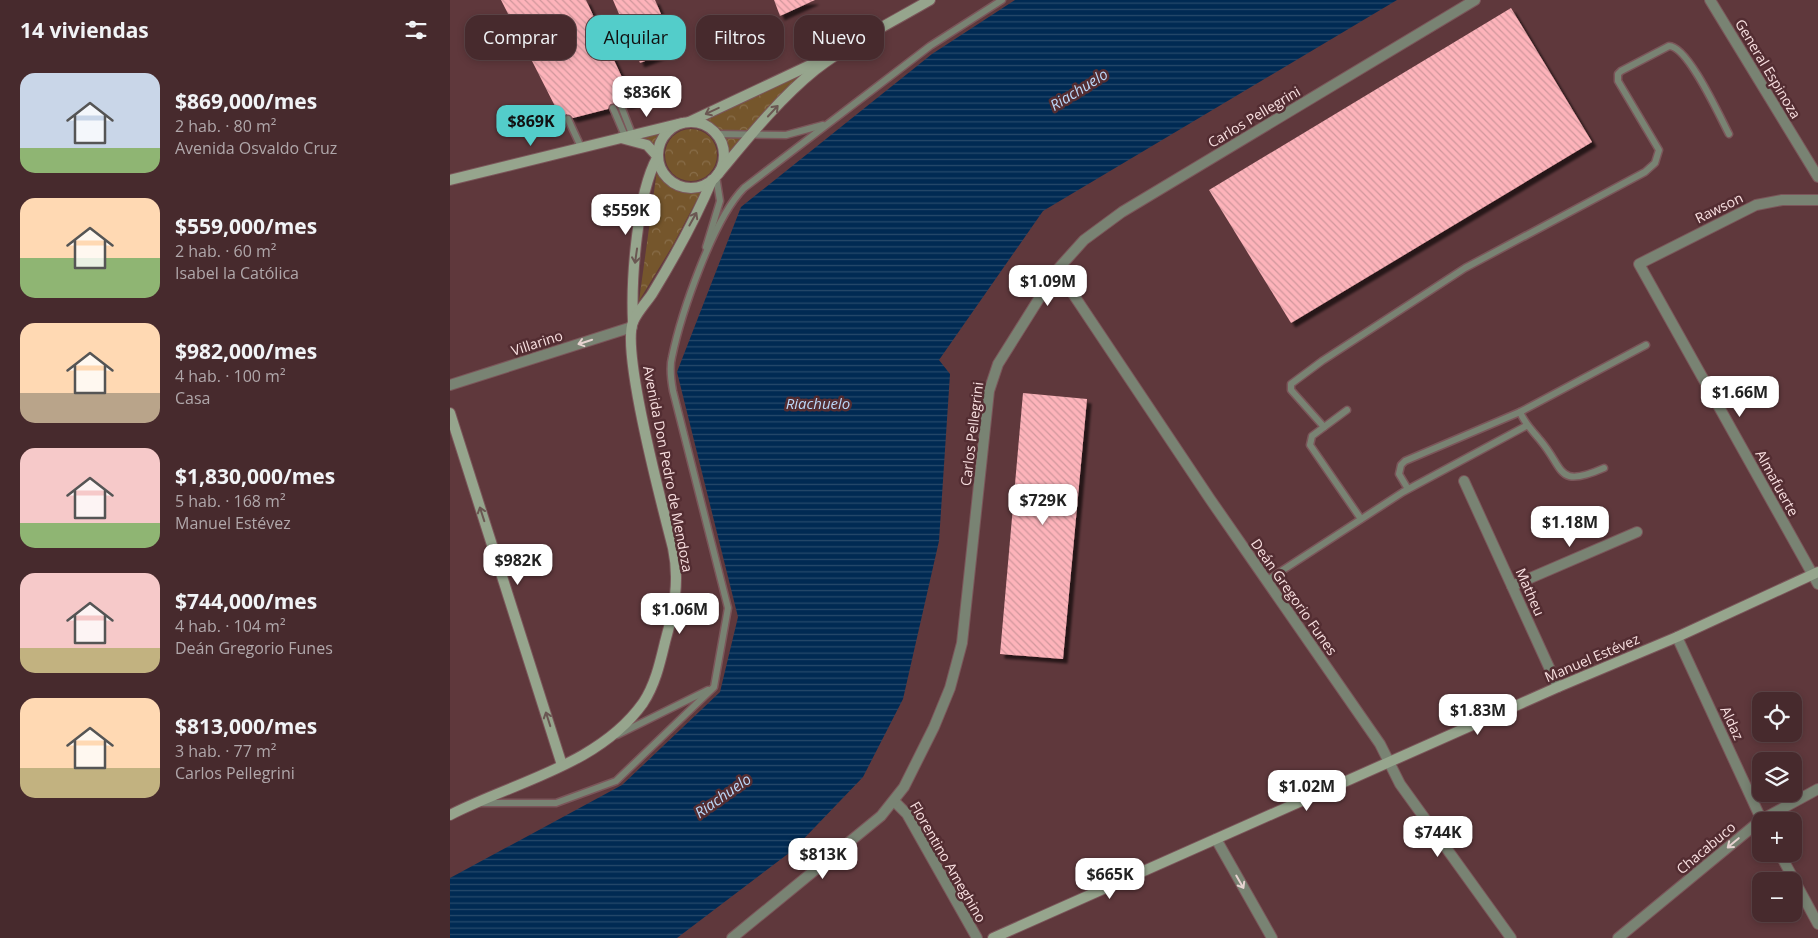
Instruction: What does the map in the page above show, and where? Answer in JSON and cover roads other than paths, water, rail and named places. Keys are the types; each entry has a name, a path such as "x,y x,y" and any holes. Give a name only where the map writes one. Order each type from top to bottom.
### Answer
{"main road":[{"path":"884,27 930,0"},
{"path":"658,157 664,136 669,130 821,60"},
{"path":"625,136 647,145 658,157 663,174 671,182 681,187 698,187 715,177 750,136 809,75 831,60"},
{"path":"450,180 625,136 685,123 704,125 716,134 724,154 715,177 656,287 632,324"},
{"name":"Avenida Don Pedro de Mendoza","path":"450,815 562,765 599,744 631,717 651,688 676,596 676,560 634,372 630,342 632,285 646,187 658,157"},
{"path":"450,413 562,765"},
{"name":"Manuel Estévez","path":"993,938 1558,687 1677,637 1816,573"}],"street":[{"name":"Carlos Pellegrini","path":"732,938 867,829 894,801 904,787 934,727 960,656 989,391 993,375 1056,270 1084,240 1122,212 1475,0"},
{"name":"General Espinoza","path":"1710,0 1818,178"},
{"name":"Rawson","path":"1639,264 1756,206 1782,200 1818,200"},
{"name":"Almafuerte","path":"1639,264 1816,573 1818,584"},
{"name":"Deán Gregorio Funes","path":"1056,270 1266,581 1380,744 1400,784 1511,938"},
{"name":"Villarino","path":"450,385 632,324"},
{"name":"Matheu","path":"1464,481 1558,687"},
{"path":"1512,586 1637,532"},
{"name":"Aldaz","path":"1677,637 1758,812"},
{"name":"Chacabuco","path":"1776,812 1818,789"},
{"name":"Florentino Ameghino","path":"894,801 907,814 977,938"},
{"name":"Chacabuco","path":"1618,938 1752,828"},
{"path":"1216,839 1272,938"},
{"path":"1784,862 1818,924"}],"lane":[{"path":"697,277 726,212 737,195 930,46 1002,0"},
{"path":"1324,427 1306,405 1290,390 1291,384 1322,361 1465,268 1645,172 1655,163 1659,150 1618,80 1620,71 1669,46 1674,46 1681,51 1702,84 1729,134"},
{"path":"621,106 625,136"},
{"path":"613,108 625,136"},
{"path":"568,119 581,147"},
{"path":"716,134 750,136 786,135 827,124"},
{"path":"477,803 556,803 616,781 714,687 728,608 673,391 671,376 672,357 719,206 720,190 715,177"},
{"path":"1408,489 1399,474 1401,465 1406,461 1520,412 1646,345"},
{"path":"1347,410 1312,436 1310,446 1361,519"},
{"path":"1520,412 1526,426 1541,441 1556,466 1564,473 1574,478 1584,477 1604,468"},
{"path":"1266,581 1408,489 1526,426"},
{"path":"599,744 714,687"}],"water":[{"name":"Riachuelo","path":"1015,0 1397,0 1043,211 939,360 950,374 939,541 903,699 863,777 793,850 677,938 450,938 450,878 622,785 720,692 738,617 677,372 741,207 932,54"}]}
